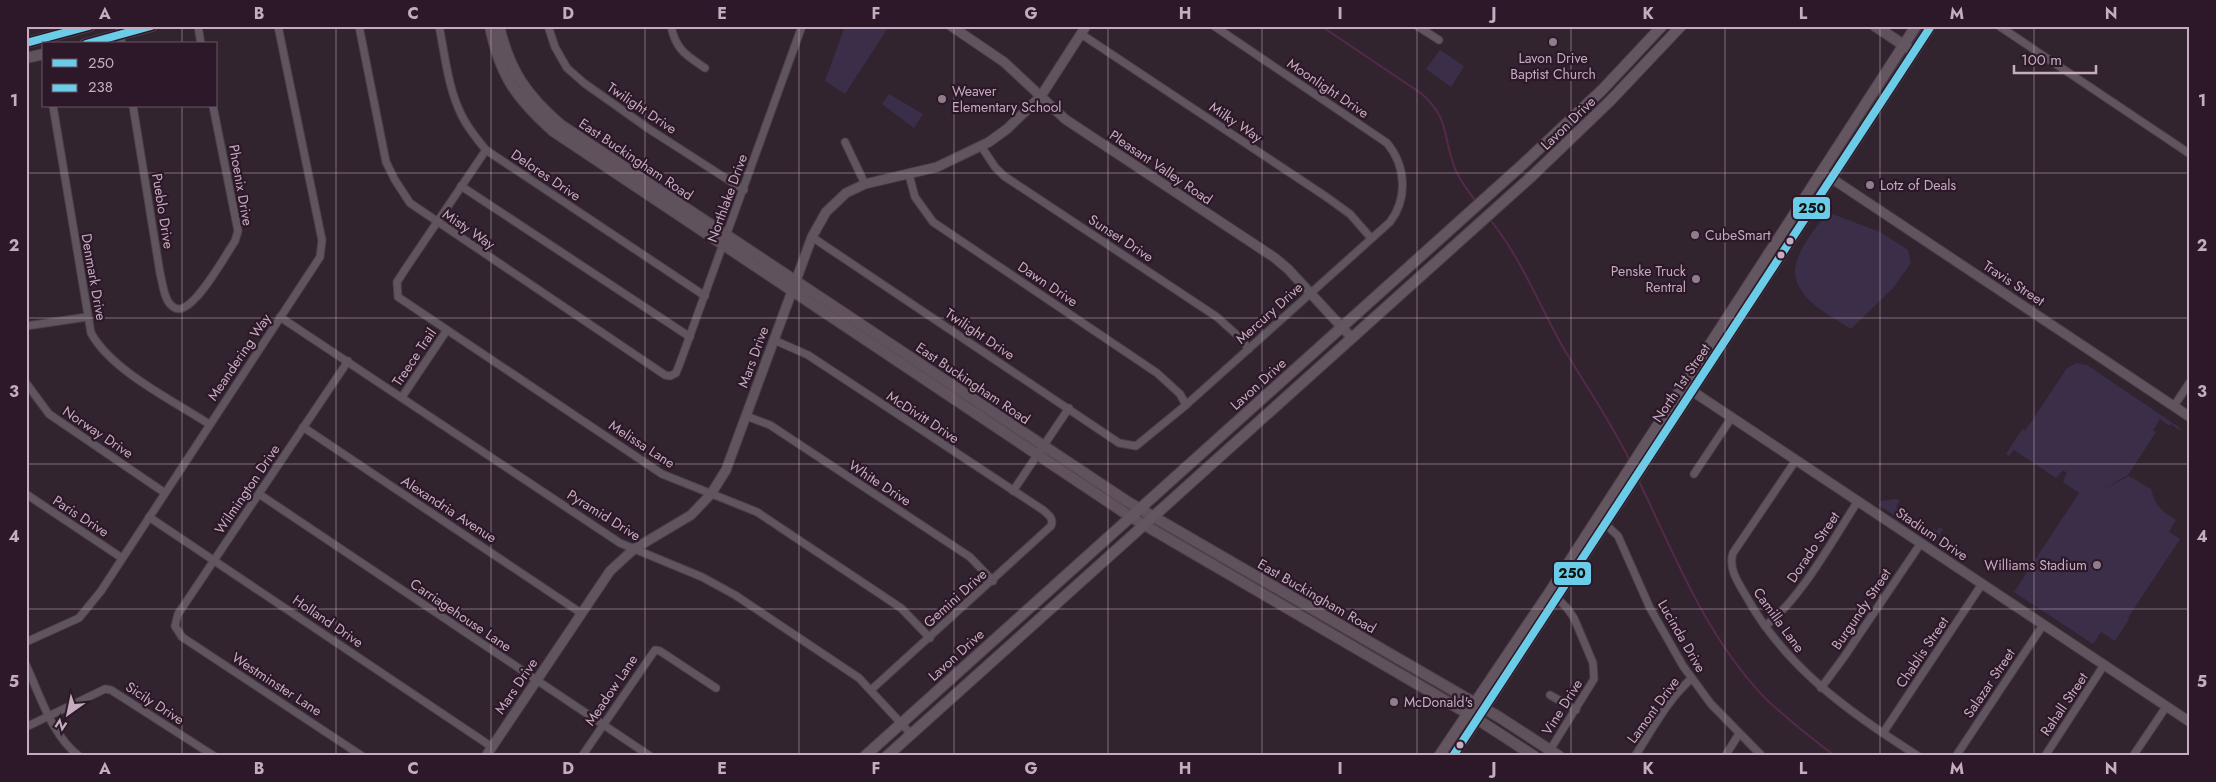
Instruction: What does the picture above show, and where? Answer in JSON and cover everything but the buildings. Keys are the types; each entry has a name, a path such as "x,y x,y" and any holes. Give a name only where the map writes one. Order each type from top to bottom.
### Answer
{"main road":[{"path":"50,42 90,26"},
{"path":"90,42 120,30 152,26"},
{"name":"East Buckingham Road","path":"490,26 501,68 519,98 537,117 553,131 725,240"},
{"name":"East Buckingham Road","path":"499,26 505,51 522,85 539,106 561,125 725,240 1040,450 1131,517 1326,631 1473,703 1555,753"},
{"name":"Lavon Drive","path":"865,756 1558,132 1662,26"},
{"name":"Lavon Drive","path":"887,756 1570,141 1681,26"},
{"path":"1875,26 1914,52"},
{"name":"North 1st Street","path":"1453,756 1484,709 1533,625 1601,520 1631,484 1642,467 1780,238 1916,26"},
{"name":"North 1st Street","path":"1439,756 1473,703 1556,597 1635,458 1658,423 1688,389 1790,245 1931,26"},
{"path":"26,42 42,45"},
{"path":"26,58 42,54"},
{"path":"1610,101 1632,71 1634,64 1632,58"},
{"path":"1558,132 1570,141"},
{"path":"1833,156 1842,162"},
{"path":"1780,238 1790,245"},
{"path":"1642,467 1659,429 1658,423"},
{"name":"East Buckingham Road","path":"1040,450 1333,621 1467,713 1534,756"},
{"path":"1326,631 1333,621"}],"street":[{"path":"198,26 201,42"},
{"name":"Meandering Way","path":"26,642 79,618 101,591 320,257 322,240 278,26"},
{"name":"Misty Way","path":"359,26 386,162 394,180 410,203 665,375 670,376"},
{"name":"Delores Drive","path":"438,26 460,114 468,128 486,150 704,296"},
{"name":"Twilight Drive","path":"548,26 555,47 573,74 649,129 744,190"},
{"path":"671,26 678,47 684,54 705,68"},
{"name":"Northlake Drive","path":"670,376 676,373 690,337 802,26"},
{"name":"Pleasant Valley Road","path":"951,26 1004,62 1080,129 1275,258 1351,337"},
{"name":"Moonlight Drive","path":"1214,26 1387,143 1394,152 1403,188"},
{"path":"1417,26 1439,40"},
{"path":"1999,26 2190,154"},
{"name":"Mars Drive","path":"486,756 610,571 634,549 691,515 711,494 726,470 817,224 835,202 846,193 865,184 908,175 937,166 981,146 1007,129 1041,96 1084,30"},
{"name":"Milky Way","path":"1084,30 1325,196 1354,218 1371,238"},
{"name":"Denmark Drive","path":"53,108 91,333 99,348 117,364 209,424"},
{"name":"Pueblo Drive","path":"133,108 165,294 170,304 177,309 183,310"},
{"name":"Phoenix Drive","path":"183,310 190,306 199,296 235,241 238,231 213,108"},
{"path":"845,142 865,184"},
{"name":"Sunset Drive","path":"981,146 995,167 1004,176 1217,316 1249,349"},
{"path":"436,222 486,150"},
{"name":"Travis Street","path":"1822,172 2190,417"},
{"name":"Dawn Drive","path":"908,175 915,197 933,222 1157,373 1180,394 1186,405"},
{"path":"461,186 690,337"},
{"name":"Mercury Drive","path":"1136,446 1186,405 1390,222 1398,210 1403,188"},
{"name":"Melissa Lane","path":"436,222 398,282 396,292 398,297 662,474 757,512 901,608 930,638"},
{"name":"Twilight Drive","path":"812,237 1119,443 1136,446"},
{"name":"Pyramid Drive","path":"280,316 620,543 702,576 735,595 859,678 911,734"},
{"path":"26,326 87,317"},
{"name":"Treece Trail","path":"402,397 447,330"},
{"name":"McDivitt Drive","path":"774,340 808,355 1043,510 1051,518 1052,522"},
{"name":"Wilmington Drive","path":"178,633 174,626 178,614 348,361"},
{"path":"2174,406 2190,382"},
{"name":"Norway Drive","path":"26,383 49,414 165,492"},
{"name":"Stadium Drive","path":"1688,389 2190,722"},
{"path":"1013,491 1069,408"},
{"name":"White Drive","path":"746,416 770,425 970,557 993,581"},
{"path":"1694,474 1732,417"},
{"name":"Alexandria Avenue","path":"303,427 581,613"},
{"name":"Camilla Lane","path":"1796,460 1733,553 1731,561 1736,578 1766,626 1793,661 1821,688 1853,714 1918,756"},
{"name":"Paris Drive","path":"26,494 122,558"},
{"name":"Carriagehouse Lane","path":"259,494 650,756"},
{"name":"Dorado Street","path":"1766,626 1779,616 1793,598 1858,501"},
{"name":"Holland Drive","path":"149,517 492,747"},
{"name":"Lucinda Drive","path":"1601,520 1618,536 1650,608 1691,679 1739,734 1762,756"},
{"name":"Gemini Drive","path":"871,690 993,581 1051,526 1052,522"},
{"name":"Burgundy Street","path":"1821,688 1844,658 1921,543"},
{"name":"Chablis Street","path":"1883,733 1982,584"},
{"name":"Vine Drive","path":"1555,753 1594,679 1593,663 1574,618 1556,597"},
{"name":"Salazar Street","path":"1956,756 2043,625"},
{"name":"Westminster Lane","path":"178,633 362,756"},
{"name":"Meadow Lane","path":"582,756 655,650 660,651 716,688"},
{"path":"26,665 67,747 79,756"},
{"name":"Rahall Street","path":"2044,756 2104,665"},
{"name":"Lamont Drive","path":"1636,756 1669,704 1691,679"},
{"name":"Sicily Drive","path":"26,727 105,689 111,690 214,756"},
{"path":"1550,695 1576,710"},
{"path":"2133,756 2166,706"},
{"path":"1725,756 1739,734"}],"shaded area":[{"path":"845,26 889,26 845,94 825,81"},
{"path":"1440,50 1464,66 1451,87 1426,69"},
{"path":"889,94 923,114 914,128 882,104"},
{"path":"1827,212 1880,232 1908,250 1911,263 1893,288 1851,329 1809,300 1801,291 1796,280 1795,268 1799,255 1808,238"},
{"path":"2077,363 2087,365 2180,428 2179,430 2171,424 2169,426 2160,419 2153,430 2156,432 2128,475 2102,490 2129,476 2151,489 2160,508 2176,520 2169,532 2180,539 2129,616 2128,621 2115,641 2101,632 2093,644 2014,592 2079,493 2063,482 2067,473 2063,470 2056,478 2014,450 2009,456 2006,454 2022,429 2025,431 2067,368"},
{"path":"1896,499 1900,501 1896,507 1901,511 1899,515 1929,534 1933,529 1937,531 1939,527 1943,529 1936,542 1878,505 1881,501"}],"waterway":[{"path":"1321,26 1422,94 1431,103 1444,127 1456,170 1462,183 1474,199"},
{"path":"1492,222 1513,252 1555,333 1607,418 1630,461"},
{"path":"1638,479 1678,565 1708,622 1725,649 1765,698 1835,756"}],"transit line":[{"name":"238","path":"26,43 89,26"},
{"name":"238","path":"93,42 151,26"},
{"name":"250","path":"1453,756 1931,26"}],"place":[{"name":"Lavon Drive Baptist Church","path":"1553,42"},
{"name":"Weaver Elementary School","path":"942,99"},
{"name":"Lotz of Deals","path":"1870,185"},
{"name":"CubeSmart","path":"1695,235"},
{"name":"Penske Truck Rentral","path":"1696,279"},
{"name":"Williams Stadium","path":"2097,565"},
{"name":"McDonald's","path":"1394,702"}]}
